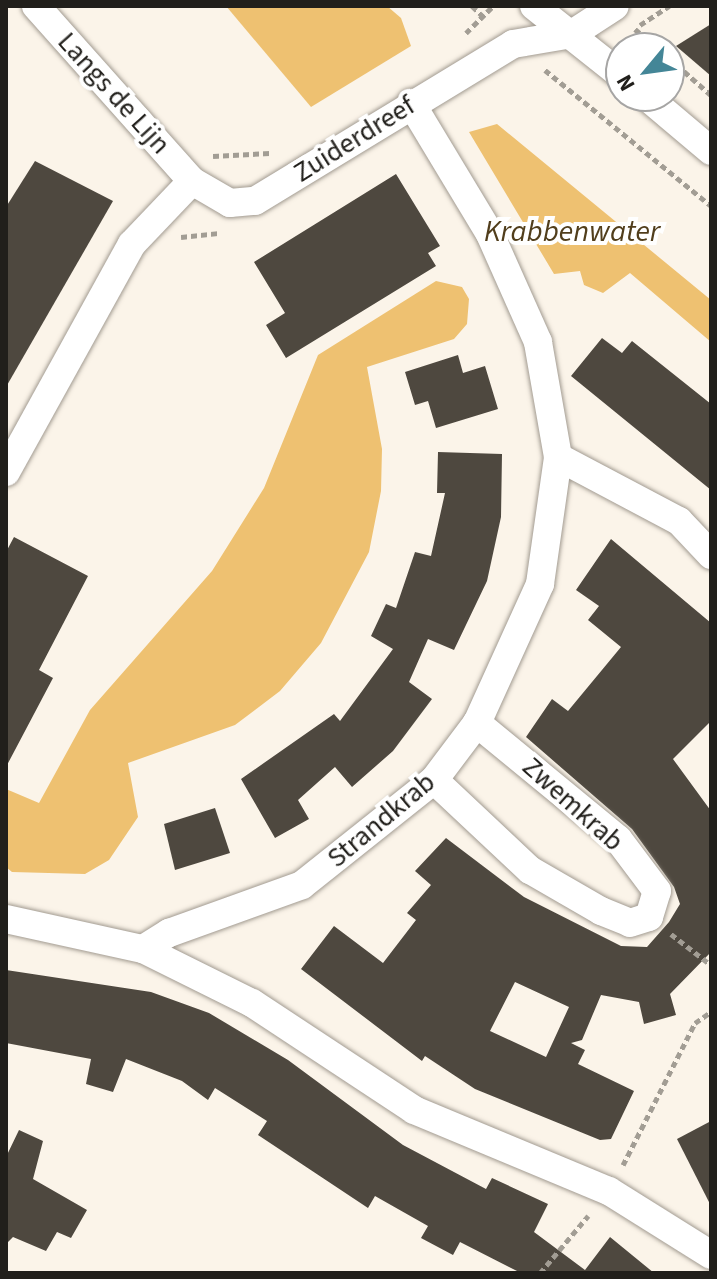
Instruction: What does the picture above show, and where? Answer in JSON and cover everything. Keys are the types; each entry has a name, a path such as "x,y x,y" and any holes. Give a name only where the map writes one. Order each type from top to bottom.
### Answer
{"street":[{"name":"Langs de Lijn","path":"36,6 192,181"},
{"path":"513,44 528,6"},
{"path":"534,6 605,62"},
{"name":"Zuiderdreef","path":"192,181 220,199 255,201 411,103 513,44 572,34 615,6"},
{"name":"Strandkrab","path":"143,949 169,933 302,885 434,780 477,723 540,584 558,457 538,342 490,234 411,103"},
{"path":"665,112 711,151"},
{"path":"6,472 132,244 192,181"},
{"path":"558,457 679,521 711,555"},
{"name":"Zwemkrab","path":"477,723 618,839 657,891 649,917"},
{"path":"434,780 530,870 601,911 630,923 649,917"},
{"path":"6,919 143,949 252,1003 414,1110 609,1191 711,1255"}],"path":[{"path":"472,6 513,44 711,206"},
{"path":"455,42 493,6"},
{"path":"635,29 638,32"},
{"path":"685,72 711,95"},
{"name":"Zuiderdreef","path":"192,181 209,157 280,149"},
{"path":"649,917 711,965"},
{"path":"540,1273 609,1191 695,1023 711,1012"}],"water":[{"path":"226,6 387,6 401,18 411,46 311,107"},
{"name":"Krabbenwater","path":"497,124 711,300 711,342 630,273 603,293 584,285 580,271 554,274 469,132"},
{"path":"436,281 462,287 469,299 467,324 454,339 367,367 382,449 381,491 369,552 321,643 280,691 235,725 128,763 138,817 109,860 85,874 12,872 6,867 6,789 39,803 90,710 212,571 264,488 318,355"}],"building":[{"path":"711,24 711,76 685,54 685,40"},
{"path":"35,161 113,201 6,387 6,207"},
{"path":"396,174 440,246 428,253 436,266 286,358 266,325 285,313 254,262"},
{"path":"602,338 622,353 632,341 711,404 711,490 571,376"},
{"path":"458,355 463,373 485,366 498,409 436,428 428,401 415,405 405,372"},
{"path":"438,452 502,454 501,517 487,581 454,650 428,639 409,682 432,699 393,751 352,787 335,767 298,800 309,819 275,838 241,779 334,714 340,721 393,649 371,636 386,604 396,608 415,552 431,556 445,493 437,493"},
{"path":"14,537 88,576 39,670 53,678 6,767 6,552"},
{"path":"611,539 711,623 711,721 673,759 711,811 711,952 670,994 676,1015 644,1024 639,1002 601,995 582,1040 571,1043 585,1050 578,1064 634,1091 611,1139 600,1140 475,1089 425,1056 422,1061 301,969 334,926 383,963 416,920 407,913 431,885 415,871 446,838 524,897 621,946 647,947 669,922 680,904 674,887 632,829 526,737 552,699 568,711 621,647 588,620 599,606 576,590","holes":["515,982 569,1007 546,1057 490,1031"]},
{"path":"215,808 230,853 175,870 164,824"},
{"path":"6,970 151,992 209,1013 288,1060 403,1145 486,1189 492,1178 548,1204 534,1232 585,1270 610,1237 654,1273 521,1273 460,1242 453,1255 421,1238 428,1226 375,1196 368,1208 258,1135 267,1121 215,1088 208,1100 182,1081 126,1059 113,1092 86,1084 91,1059 6,1043"},
{"path":"711,1121 711,1206 677,1139"},
{"path":"19,1130 43,1141 33,1179 87,1210 71,1238 57,1232 46,1251 13,1237 6,1244 6,1157"}]}
